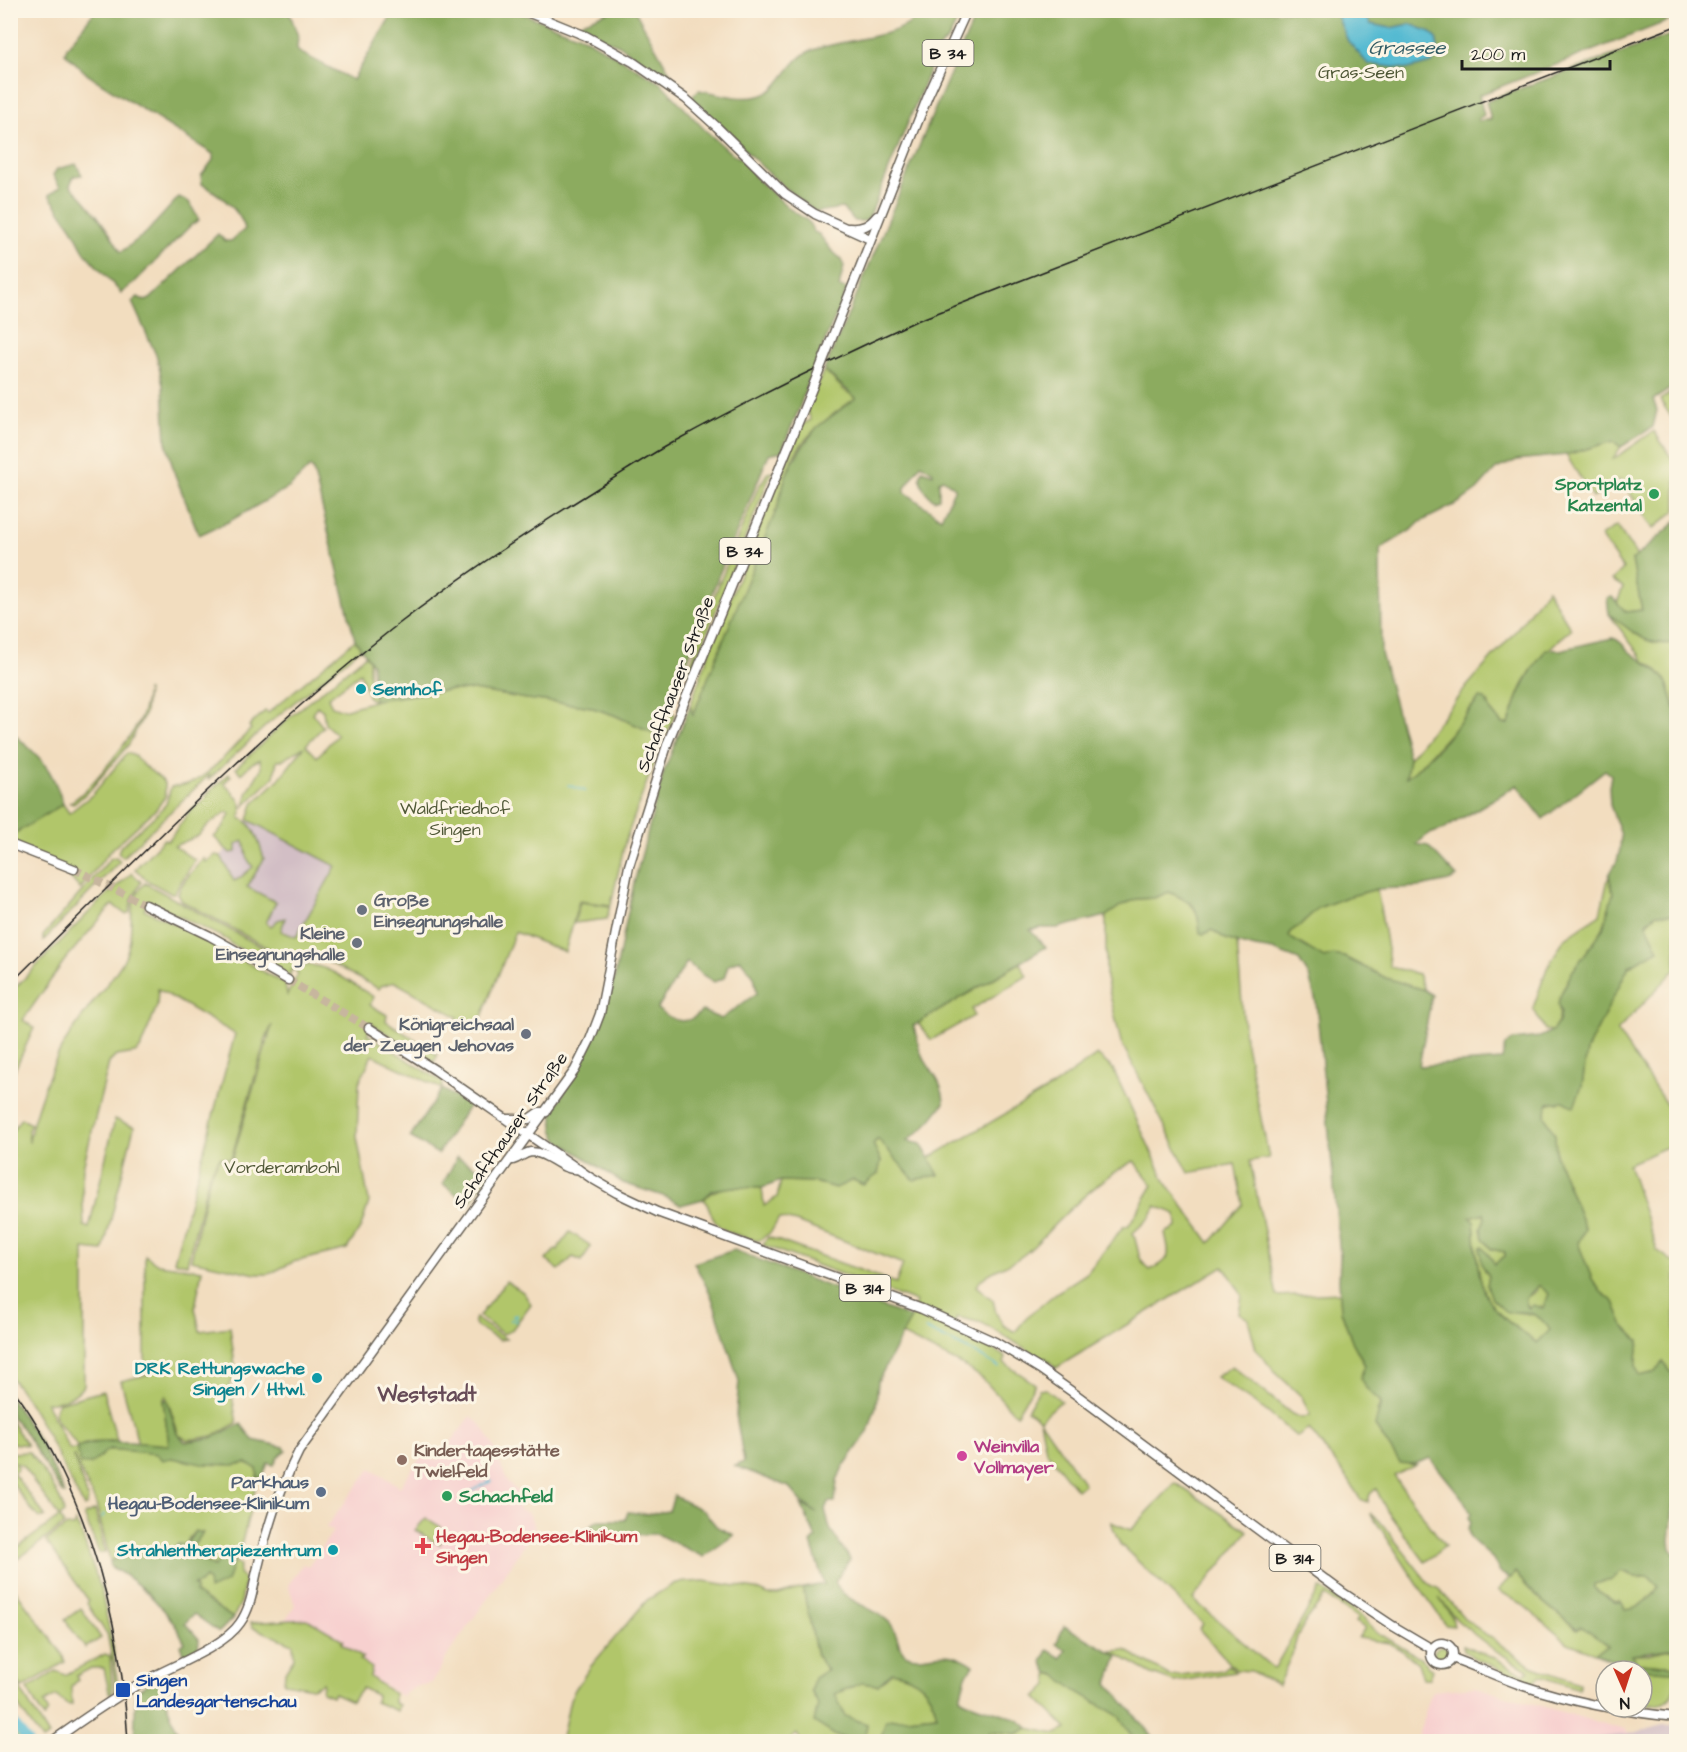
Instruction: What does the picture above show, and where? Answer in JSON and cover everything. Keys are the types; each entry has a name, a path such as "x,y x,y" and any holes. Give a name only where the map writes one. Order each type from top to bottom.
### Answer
{"main road":[{"path":"522,10 586,36 661,80 717,127 784,195 815,214 870,239"},
{"name":"B 34","path":"870,239 928,96 967,10"},
{"path":"843,227 862,228 868,226 880,215"},
{"name":"Schaffhauser Straße","path":"51,1742 141,1683 224,1639 240,1623 252,1599 258,1567 287,1475 299,1451 575,1070 596,1026 604,997 629,866 668,742 813,386 870,239"},
{"path":"10,844 74,869"},
{"path":"146,905 210,936 288,980"},
{"path":"369,1028 529,1135"},
{"path":"506,1119 529,1119 539,1112 546,1112"},
{"name":"B 314","path":"529,1135 617,1193 651,1209 935,1314 995,1342 1040,1369 1387,1623 1432,1648"},
{"name":"B 314","path":"510,1161 534,1152 570,1170 578,1169"},
{"path":"1440,1643 1447,1645 1451,1649 1452,1658 1446,1664 1437,1664 1431,1657 1432,1648 1440,1643"},
{"path":"1452,1658 1554,1695 1616,1709 1677,1717"}],"shaded area":[{"path":"248,820 336,866 296,937 235,905 221,856"},
{"name":"Hegau-Bodensee-Klinikum Singen","path":"471,1416 482,1426 492,1443 508,1483 521,1494 518,1508 528,1513 535,1527 514,1561 449,1653 432,1683 417,1686 401,1696 285,1621 295,1605 288,1585 303,1564 308,1567 333,1531 326,1527 371,1468 400,1487 424,1452 437,1460"},
{"path":"1475,1687 1625,1730 1629,1734 1567,1742 1419,1742 1419,1732 1432,1691"},
{"path":"1663,1725 1676,1727 1676,1741 1567,1741 1629,1734"}],"green space":[{"path":"95,11 291,11 298,36 299,52 353,80 394,11 516,11 585,38 660,82 704,129 732,154 747,161 753,169 754,176 791,210 808,221 814,232 819,234 840,258 844,266 839,287 847,289 782,451 769,454 718,577 673,700 661,716 658,735 614,715 587,706 473,690 449,690 374,700 372,664 355,640 313,470 310,467 290,487 228,522 199,535 175,475 166,442 163,386 157,357 132,302 138,297 145,301 150,299 218,234 225,241 231,241 245,229 234,209 202,184 201,176 213,160 213,154 88,75 65,53 67,47"},
{"path":"611,11 635,11 673,78 644,63 619,45 577,29 582,22"},
{"path":"919,11 962,11 949,38 938,49 869,218 865,221 855,221 842,208 816,212 799,200 768,173 694,100 693,95 699,90 737,97 752,97 767,93 780,82 796,61 810,51 903,27 911,22"},
{"name":"Gras-Seen","path":"978,11 1335,11 1348,41 1437,56 1436,38 1410,24 1391,28 1370,24 1364,11 1676,11 1676,18 1479,95 1484,115 1478,119 1479,121 1491,119 1486,102 1676,33 1676,385 1653,400 1657,410 1653,427 1621,447 1613,441 1566,455 1517,460 1496,469 1477,490 1460,502 1420,522 1413,529 1380,549 1381,653 1409,758 1406,777 1439,747 1480,698 1485,699 1502,724 1509,724 1524,685 1546,649 1560,650 1615,639 1662,675 1672,698 1676,713 1676,915 1656,914 1646,923 1659,950 1629,966 1587,1050 1582,1086 1574,1107 1564,1101 1548,1103 1545,1116 1555,1135 1556,1156 1585,1229 1578,1243 1592,1279 1601,1292 1614,1302 1624,1326 1639,1341 1636,1367 1639,1376 1653,1373 1663,1362 1676,1378 1676,1476 1670,1541 1676,1556 1676,1648 1632,1654 1635,1659 1612,1659 1595,1653 1608,1646 1581,1626 1578,1629 1552,1610 1515,1572 1511,1578 1500,1573 1493,1559 1470,1538 1468,1529 1471,1523 1469,1517 1471,1513 1463,1499 1430,1458 1415,1463 1400,1463 1375,1426 1381,1402 1365,1387 1360,1378 1365,1365 1351,1339 1341,1310 1340,1256 1331,1154 1316,1002 1309,976 1299,960 1273,950 1243,945 1226,939 1212,930 1204,934 1200,933 1196,910 1178,896 1169,892 1154,898 1137,899 1122,905 1106,916 1057,928 1030,930 1046,947 913,1026 921,1053 941,1088 944,1103 926,1126 907,1141 921,1144 939,1175 914,1180 878,1139 873,1144 881,1161 878,1174 863,1185 853,1180 836,1188 814,1182 781,1181 762,1188 733,1187 713,1190 703,1199 681,1205 666,1197 623,1183 558,1140 553,1129 553,1113 592,1039 614,980 634,883 664,771 690,706 693,715 777,508 786,475 799,451 817,427 856,398 824,370","holes":["921,464 933,472 933,474 922,470 920,479 924,490 934,500 939,498 939,481 943,479 955,488 941,518 905,492 905,488","1605,770 1611,775 1610,805 1621,835 1617,861 1609,875 1613,893 1603,929 1572,972 1560,996 1559,1022 1552,1031 1540,1037 1513,1040 1505,1045 1502,1060 1419,1066 1432,995 1424,990 1386,978 1344,957 1333,955 1324,958 1289,937 1290,932 1318,908 1347,897 1377,889 1420,887 1457,877 1428,846 1417,844 1427,835 1444,829 1517,785 1543,819","740,959 754,976 757,993 721,1019 702,1011 685,1021 669,1017 657,1009 687,962 714,982 724,978 728,965","1484,1213 1485,1218 1481,1228 1483,1238 1491,1249 1505,1252 1505,1256 1494,1264 1482,1247 1480,1248 1482,1265 1489,1276 1487,1285 1492,1299 1507,1313 1527,1313 1542,1320 1550,1330 1537,1343 1504,1318 1492,1306 1484,1290 1476,1251 1474,1221 1470,1217","1538,1286 1549,1294 1543,1308 1533,1305 1529,1309 1526,1298","1621,1571 1635,1577 1648,1576 1658,1586 1645,1602 1625,1609 1622,1603 1615,1602 1594,1588 1594,1584 1612,1580"]},
{"path":"76,164 82,175 74,176 70,185 98,216 121,252 146,233 179,197 189,202 199,220 191,225 134,283 121,293 85,253 72,228 49,195 60,187 53,175 57,169"},
{"path":"824,370 844,390 856,398 817,428 793,458 777,508 693,716 690,706 719,625 801,425 811,420 807,411 808,405"},
{"path":"1676,389 1676,424 1660,400"},
{"name":"Sportplatz Katzental","path":"1654,431 1676,465 1676,510 1653,529 1621,479 1593,498 1566,455 1613,441 1621,447 1612,460"},
{"path":"772,471 691,673 688,671 715,594 758,488 768,472"},
{"path":"1676,522 1676,643 1655,643 1632,632 1609,614 1607,598 1612,597 1626,612 1642,610 1632,560"},
{"path":"1617,526 1637,556 1632,560 1642,610 1626,612 1617,603 1623,587 1612,580 1623,569 1600,536"},
{"path":"1547,589 1571,629 1548,650 1531,671 1519,694 1509,724 1502,724 1491,711 1488,702 1477,700 1415,771 1406,777 1409,758 1513,634"},
{"path":"1609,614 1632,632 1647,640 1655,643 1676,643 1676,713 1667,682 1658,671 1644,661"},
{"path":"355,640 361,648 269,723 208,780 210,774 123,857 118,853 120,847 166,804 171,787 188,784 206,774 251,729 249,726 265,711 268,713"},
{"name":"Waldfriedhof Singen","path":"366,655 369,660 369,679 375,700 449,690 473,690 587,706 614,715 658,735 659,749 625,842 611,905 579,901 565,952 515,932 478,1027 468,1028 455,1022 458,1017 395,982 381,986 379,989 323,959 290,960 182,901 178,894 180,889 204,858 206,862 215,855 221,856 234,881 253,867 248,860 244,841 236,844 236,852 230,853 214,837 227,821 230,814 227,812 208,825 198,836 174,846 195,860 174,893 148,881 135,869 164,839 168,841 190,811 229,774 231,776 224,783 240,803 240,818 253,830 264,859 247,887 276,902 266,923 271,926 285,918 281,931 296,937 336,866 248,820 253,804 279,779 304,747 282,760 277,760 274,777 244,806 248,791 261,769 260,759 241,774 236,768 290,717","holes":["360,673 369,698 374,701 343,710 332,706 328,698","317,706 323,711 325,724 337,735 317,757 306,745 323,727 312,713"]},
{"path":"147,690 145,713 129,744 90,790 75,803 69,803 98,777 129,737 141,717"},
{"path":"675,714 667,734 663,735 660,733 661,723 664,718"},
{"path":"10,731 44,763 54,780 63,804 11,836"},
{"path":"127,753 134,755 162,780 165,785 165,797 156,809 111,850 80,889 64,870 11,841 10,836 63,804 69,813 93,794"},
{"path":"116,857 120,861 43,941 43,936 111,858"},
{"path":"132,873 141,882 132,900 129,913 125,914 113,905 111,906 64,961 23,1020 34,1028 11,1078 11,992 102,899"},
{"path":"1609,875 1613,894 1607,921 1565,984 1560,997 1559,1017 1556,1025 1552,1031 1545,1030 1533,1008 1547,968 1564,939 1600,914"},
{"name":"Vorderambohl","path":"145,883 287,961 299,963 300,967 318,966 348,980 374,997 370,1005 387,1015 386,1021 438,1055 434,1062 372,1024 367,1034 443,1082 442,1089 372,1055 359,1083 357,1137 369,1202 361,1227 347,1249 293,1262 269,1274 256,1274 191,1260 210,1175 220,1158 229,1160 233,1157 272,1025 266,1038 232,1156 229,1159 220,1157 209,1175 187,1264 174,1261 235,1034 158,989 157,1006 140,1049 135,1053 116,1056 109,1063 83,1167 84,1226 89,1228 115,1119 134,1127 103,1251 84,1249 84,1385 77,1393 67,1398 56,1402 46,1402 69,1449 261,1453 254,1494 238,1558 223,1557 214,1567 202,1561 190,1550 202,1534 195,1531 186,1545 162,1557 137,1551 110,1561 96,1504 73,1455 88,1499 84,1507 32,1408 11,1378 11,1133 21,1118 31,1124 28,1130 29,1143 38,1107 59,1053 74,1028 125,957 130,938 132,910 138,892","holes":["148,901 228,940 231,944 290,976 291,970 295,970 298,974 287,995 285,984 211,942 144,909"]},
{"path":"1377,889 1390,967 1418,974 1424,990 1386,978 1344,957 1324,959 1289,937 1290,932 1318,908"},
{"path":"1169,892 1184,900 1193,907 1199,917 1204,934 1212,930 1237,943 1245,1040 1269,1158 1250,1161 1277,1296 1340,1293 1341,1310 1351,1339 1365,1366 1365,1387 1381,1402 1377,1411 1409,1464 1416,1465 1394,1476 1445,1546 1425,1562 1387,1511 1376,1489 1370,1494 1368,1502 1360,1499 1348,1479 1309,1429 1297,1437 1266,1411 1216,1377 1232,1366 1292,1414 1302,1418 1310,1415 1302,1397 1274,1371 1256,1349 1248,1319 1239,1313 1242,1296 1223,1266 1056,1368 1045,1357 1050,1363 982,1323 957,1317 953,1326 1006,1357 1004,1363 1035,1384 1016,1415 983,1379 966,1367 902,1335 916,1302 763,1245 768,1237 896,1283 903,1264 796,1222 779,1218 771,1232 758,1241 734,1234 718,1225 703,1199 723,1188 762,1188 764,1206 777,1197 781,1181 814,1182 835,1188 853,1180 881,1161 873,1144 879,1139 914,1179 938,1175 929,1158 1050,1088 1097,1055 1113,1069 1165,1181 1210,1243 1243,1204 1235,1164 1189,1173 1121,1042 1106,978 1106,916 1122,905 1137,899 1154,898","holes":["1134,1161 1153,1185 1129,1225 1123,1227 1087,1273 1056,1293 1027,1317 1015,1332 1003,1325 996,1313 993,1300 976,1286 991,1273 1017,1260 1094,1188","1156,1206 1176,1214 1177,1227 1165,1233 1168,1247 1166,1260 1150,1270 1140,1257 1133,1233 1150,1217"]},
{"path":"580,902 610,906 607,919 574,923"},
{"path":"1674,913 1676,915 1676,969 1617,1031 1676,1119 1676,1143 1628,1164 1657,1250 1676,1264 1676,1378 1663,1362 1653,1373 1639,1376 1636,1367 1639,1341 1624,1326 1614,1302 1601,1292 1592,1279 1578,1243 1585,1229 1556,1156 1555,1135 1545,1116 1547,1103 1564,1101 1573,1106 1582,1086 1587,1050 1629,966 1659,950 1646,924 1656,914"},
{"path":"1020,963 1027,976 972,1009 974,1016 931,1040 918,1023"},
{"path":"442,1089 469,1105 438,1154 410,1137"},
{"path":"457,1157 489,1174 469,1204 443,1184"},
{"path":"1484,1213 1485,1218 1481,1228 1483,1238 1491,1249 1505,1252 1505,1256 1494,1265 1487,1255 1485,1271 1489,1276 1487,1285 1514,1312 1536,1315 1547,1324 1551,1330 1537,1343 1492,1306 1484,1290 1477,1261 1474,1221 1470,1217"},
{"path":"570,1232 591,1246 582,1261 573,1257 559,1270 546,1260 556,1249 558,1250"},
{"path":"734,1250 911,1318 878,1381 876,1406 868,1432 837,1480 835,1502 829,1502 825,1509 830,1529 850,1559 835,1582 846,1595 890,1623 901,1649 907,1655 918,1657 947,1654 974,1665 966,1676 960,1698 977,1706 1005,1714 1022,1722 1028,1728 1017,1734 990,1731 990,1741 880,1741 886,1720 937,1715 931,1698 922,1686 909,1677 892,1672 878,1685 861,1683 835,1694 845,1716 867,1724 864,1741 836,1736 814,1722 818,1704 811,1691 814,1678 827,1670 817,1656 803,1588 824,1584 811,1543 816,1538 801,1504 817,1513 803,1503 789,1487 735,1466 744,1462 736,1415 739,1381 711,1295 694,1263"},
{"path":"145,1255 158,1264 202,1270 195,1308 200,1331 230,1327 236,1374 230,1385 237,1423 213,1436 187,1440 179,1435 166,1396 163,1400 169,1445 138,1443 121,1381 153,1373 145,1366"},
{"path":"506,1281 523,1292 531,1304 511,1331 503,1334 479,1316"},
{"path":"1538,1286 1550,1294 1544,1308 1535,1306 1529,1309 1526,1298 1536,1291"},
{"path":"475,1318 506,1339 499,1340 477,1327"},
{"path":"1046,1389 1061,1401 1040,1420 1027,1410 1039,1390"},
{"path":"103,1391 117,1440 88,1443 77,1447 57,1420 55,1409 58,1403"},
{"path":"10,1397 40,1442 65,1494 62,1493 23,1429 11,1416"},
{"path":"163,1400 167,1400 177,1433 185,1442 211,1438 241,1424 253,1440 284,1447 286,1451 278,1457 274,1465 268,1463 262,1479 258,1478 257,1469 247,1463 202,1464 172,1458 162,1460 157,1454 109,1449 91,1464 80,1464 77,1447 88,1444 123,1441 169,1445"},
{"path":"1040,1420 1084,1484 1077,1490 1046,1451"},
{"path":"11,1421 27,1445 11,1443"},
{"path":"29,1452 60,1499 64,1513 59,1517 22,1465 15,1463 18,1468 13,1473 45,1516 40,1518 29,1507 11,1481 11,1453"},
{"path":"1175,1483 1248,1531 1193,1599 1274,1669 1320,1588 1359,1614 1375,1631 1423,1660 1433,1670 1430,1678 1423,1679 1418,1663 1389,1643 1358,1638 1365,1628 1355,1622 1358,1618 1325,1596 1297,1637 1293,1652 1278,1685 1251,1671 1236,1670 1199,1629 1203,1624 1120,1544 1111,1522 1131,1530"},
{"path":"674,1496 704,1511 717,1527 734,1535 703,1557 657,1534 576,1537 598,1520 625,1520 628,1512 647,1514 669,1511"},
{"path":"95,1510 105,1552 99,1553 84,1515"},
{"path":"1370,1513 1379,1520 1429,1584 1439,1589 1466,1620 1531,1666 1579,1683 1579,1689 1540,1676 1532,1683 1474,1658 1464,1650 1463,1645 1495,1658 1523,1674 1529,1671 1475,1635 1457,1620 1439,1598 1452,1617 1454,1626 1446,1625"},
{"path":"59,1517 64,1525 11,1564 11,1538 17,1548"},
{"path":"426,1518 441,1527 443,1535 440,1544 415,1530"},
{"path":"75,1522 101,1589 113,1647 118,1688 115,1692 107,1633 89,1607 87,1603 89,1601 46,1541 67,1526 74,1527"},
{"path":"195,1531 203,1533 190,1550 202,1560 214,1567 223,1557 238,1558 234,1561 227,1582 209,1590 208,1580 205,1578 193,1585 196,1588 195,1593 233,1618 219,1632 194,1614 185,1623 199,1639 198,1649 184,1655 180,1646 185,1643 172,1620 144,1590 111,1567 110,1561 137,1551 162,1557 178,1544 186,1545"},
{"path":"234,1561 240,1565 239,1573 245,1581 241,1602 233,1618 194,1593 192,1585 200,1583 204,1578 208,1580"},
{"path":"1621,1571 1639,1578 1648,1576 1658,1586 1656,1591 1645,1602 1625,1609 1619,1601 1615,1602 1594,1588 1593,1584 1612,1580"},
{"path":"1515,1572 1536,1596 1560,1616 1577,1629 1581,1625 1609,1646 1595,1653 1568,1643 1523,1605 1498,1590"},
{"path":"704,1581 755,1589 768,1595 778,1595 803,1588 817,1656 828,1670 811,1691 836,1736 857,1741 799,1741 797,1734 787,1742 561,1742 570,1699 576,1688 591,1666 647,1600 675,1583"},
{"path":"11,1584 62,1654 65,1662 22,1688 11,1670"},
{"path":"81,1608 101,1638 85,1648 65,1620"},
{"path":"307,1619 343,1640 341,1643 363,1657 360,1660 372,1668 370,1677 394,1694 394,1703 399,1705 397,1711 375,1702 376,1695 362,1688 352,1701 334,1693 332,1696 322,1692 323,1683 312,1688 284,1683 285,1672 294,1658 293,1644 252,1627 251,1623"},
{"path":"1064,1626 1118,1656 1108,1683 1156,1741 1135,1741 1119,1716 1076,1691 1056,1675 1048,1673 1042,1662 1048,1650 1061,1658 1066,1650 1056,1644"},
{"path":"1442,1646 1448,1648 1450,1654 1448,1660 1442,1662 1436,1660 1434,1654 1436,1648"},
{"path":"1676,1648 1676,1666 1654,1664 1654,1659 1635,1659 1631,1654 1648,1654"},
{"path":"1125,1650 1170,1676 1223,1670 1229,1665 1235,1672 1174,1682 1152,1674 1111,1651"},
{"path":"105,1654 110,1656 112,1694 109,1692 104,1668 91,1668 76,1676 78,1680 71,1687 72,1705 66,1704 56,1696 44,1703 48,1711 44,1718 27,1689 56,1671 65,1675"},
{"path":"1654,1664 1676,1666 1672,1671 1654,1670"},
{"path":"1676,1667 1674,1692 1667,1701 1654,1704 1654,1670 1672,1671"},
{"path":"892,1672 917,1681 927,1691 937,1715 887,1720 880,1741 864,1741 867,1724 845,1716 834,1694 861,1683 878,1685"},
{"path":"1048,1673 1056,1675 1076,1691 1119,1716 1135,1741 990,1741 989,1731 1017,1734 1028,1728 1056,1734 1067,1729 1036,1697 1048,1685"},
{"path":"11,1674 49,1736 42,1740 11,1696"},
{"path":"157,1679 181,1741 134,1742 136,1691"},
{"path":"11,1720 27,1741 11,1741"}],"water":[{"name":"Grassee","path":"1335,11 1364,11 1370,24 1391,28 1410,24 1428,31 1436,38 1437,56 1432,63 1408,69 1368,64 1348,41"}],"waterway":[{"path":"568,785 585,791"},
{"path":"513,1316 517,1315 515,1322"},
{"path":"925,1329 999,1367"},
{"path":"480,1486 492,1481"},
{"path":"461,1499 478,1487"},
{"path":"102,1518 104,1514"},
{"path":"10,1718 28,1742"}],"tunnel":[{"path":"74,869 146,905"},
{"path":"288,980 369,1028"}],"railway":[{"path":"10,984 196,801 341,670 467,574 545,521 665,446 793,379 914,322 1676,26"},
{"path":"10,1386 31,1415 60,1468 75,1501 99,1567 121,1671 128,1742"}],"place":[{"name":"Sportplatz Katzental","path":"1654,494"},
{"name":"Sennhof","path":"361,689"},
{"name":"Große Einsegnungshalle","path":"362,910"},
{"name":"Kleine Einsegnungshalle","path":"357,943"},
{"name":"Königreichsaal der Zeugen Jehovas","path":"526,1034"},
{"name":"DRK Rettungswache Singen / Htwl.","path":"317,1378"},
{"name":"Weinvilla Vollmayer","path":"962,1456"},
{"name":"Kindertagesstätte Twielfeld","path":"402,1460"},
{"name":"Parkhaus Hegau-Bodensee-Klinikum","path":"321,1492"},
{"name":"Schachfeld","path":"447,1496"},
{"name":"Hegau-Bodensee-Klinikum Singen","path":"423,1546"},
{"name":"Strahlentherapiezentrum","path":"333,1550"},
{"name":"Singen Landesgartenschau","path":"123,1690"}],"district":[{"name":"Weststadt","path":"427,1394"}]}
